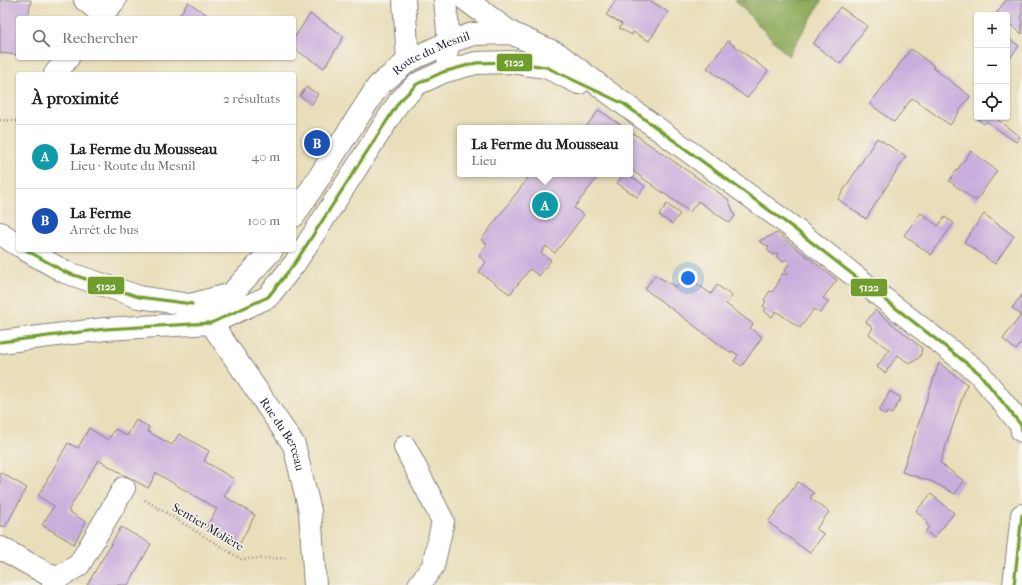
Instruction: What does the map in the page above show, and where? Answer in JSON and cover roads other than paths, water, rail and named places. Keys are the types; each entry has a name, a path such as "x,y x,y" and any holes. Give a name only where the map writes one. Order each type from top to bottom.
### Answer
{"street":[{"path":"85,0 106,11"},
{"path":"404,0 408,61"},
{"path":"443,72 449,42 445,0"},
{"path":"466,0 511,33"},
{"name":"Route du Mesnil","path":"296,213 378,86 408,61 449,42 473,34 511,33 558,54 792,227 979,372 1021,425 1022,431"},
{"path":"57,72 66,60"},
{"name":"Route du Mesnil","path":"0,342 105,329 211,323 268,297 295,264 399,102 417,84 443,72 476,63 511,62 546,67 624,104"},
{"path":"0,233 16,245"},
{"path":"30,252 65,272 139,297 190,305 231,294 270,252"},
{"name":"Rue du Berceau","path":"209,300 211,323 294,445 310,511 316,585"},
{"path":"405,447 443,522 433,566 419,585"},
{"path":"0,550 1,548 54,582 79,565 124,488"},
{"path":"1014,585 1022,515"}],"place":[{"name":"La Ferme","path":"317,143"},
{"name":"La Ferme du Mousseau","path":"545,205"}]}
